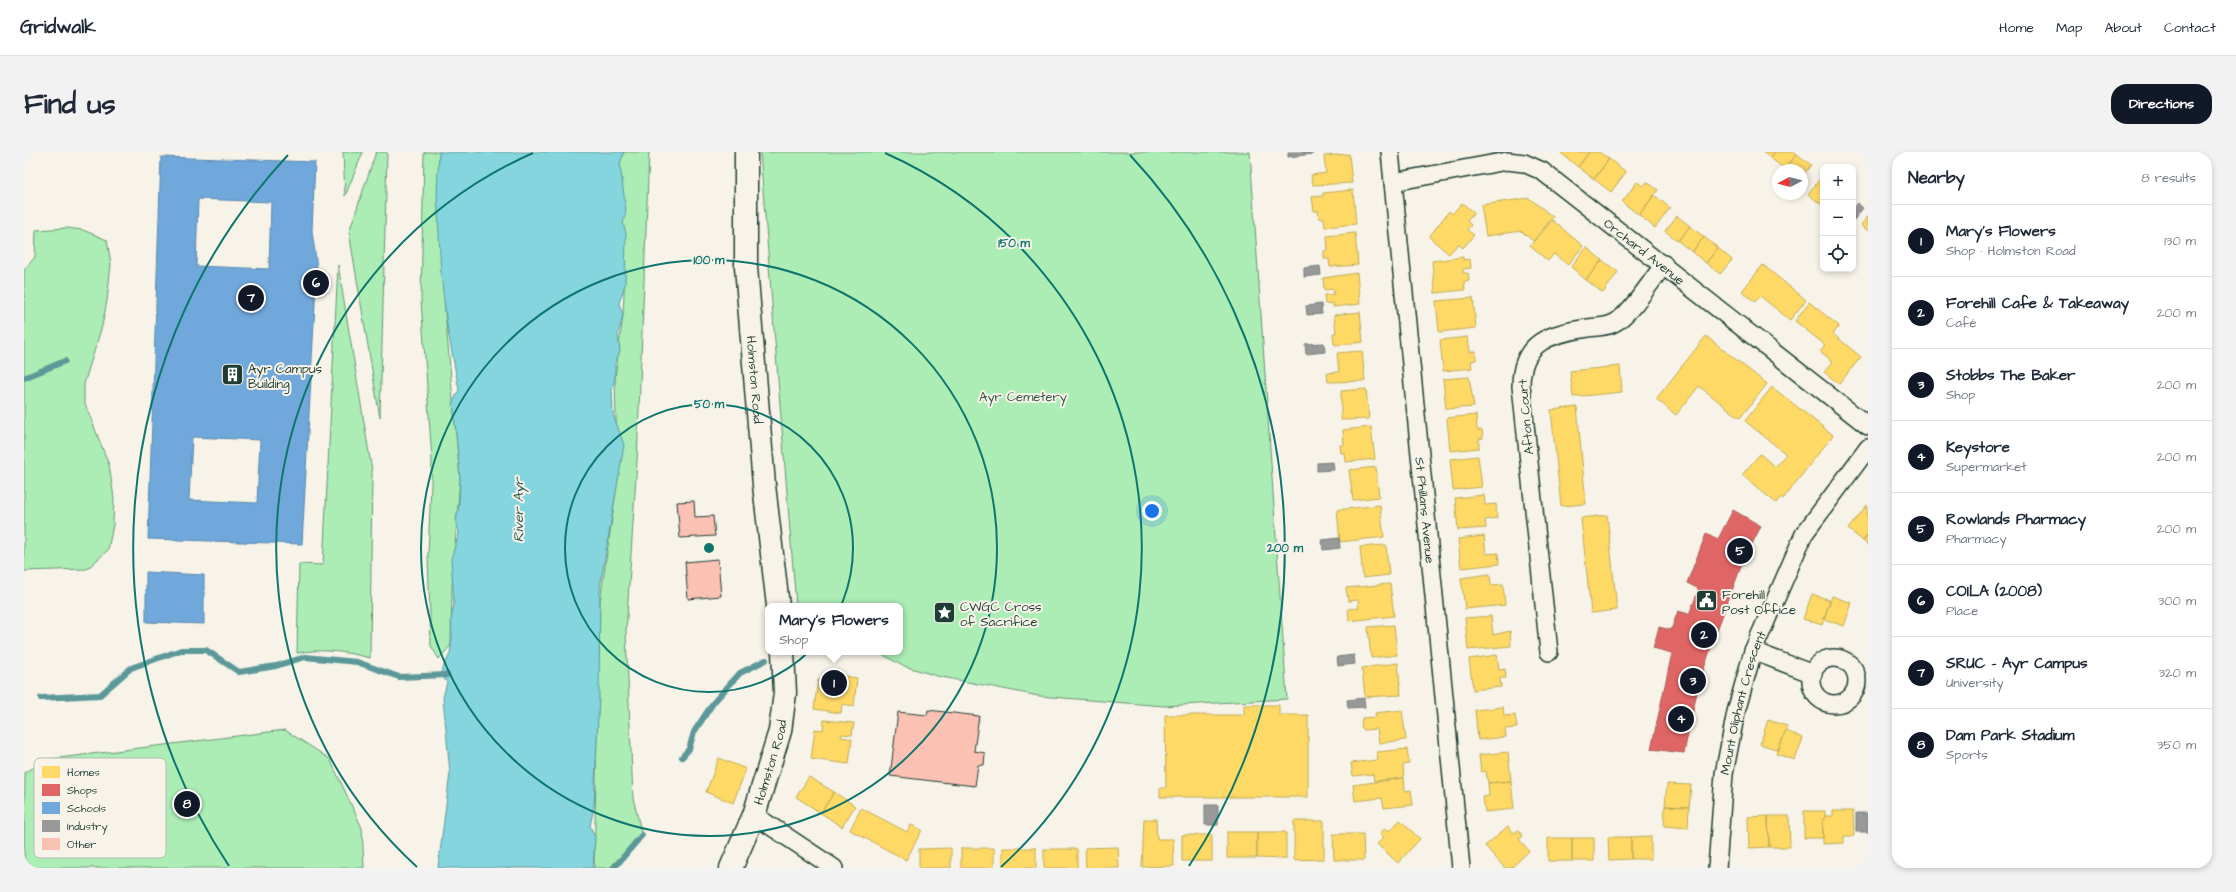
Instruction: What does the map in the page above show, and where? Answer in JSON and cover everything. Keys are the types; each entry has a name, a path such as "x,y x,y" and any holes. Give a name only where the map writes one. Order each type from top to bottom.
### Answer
{"main road":[{"name":"Holmston Road","path":"746,152 746,267 764,485 778,603"},
{"name":"Holmston Road","path":"731,868 754,815 780,731 785,693 784,655"}],"street":[{"name":"St Phillans Avenue","path":"1390,152 1461,868"},
{"name":"Orchard Avenue","path":"1393,182 1507,161 1524,163 1542,171 1664,264 1868,426"},
{"name":"Afton Court","path":"1549,652 1521,386 1521,369 1535,345 1556,334 1612,324 1623,317 1664,264"},
{"name":"Mount Oliphant Crescent","path":"1717,868 1724,774 1736,712 1753,651 1804,534 1868,448"},
{"path":"1753,651 1813,674"},
{"path":"754,815 834,868"}],"green space":[{"path":"343,152 363,152 345,196"},
{"path":"376,152 387,152 380,418 349,232"},
{"path":"424,152 441,152 445,312 460,478 452,586 451,645 439,659 431,646 428,556 432,460 421,300"},
{"path":"621,152 649,152 637,461 626,632 633,798 642,835 609,868 594,868 600,601 621,457 616,421 615,378 623,315 625,271 620,164"},
{"name":"Ayr Cemetery","path":"760,152 1250,152 1287,699 1164,706 1039,696 937,676 901,665 883,655 903,655 903,603 796,603"},
{"path":"67,228 83,230 107,240 111,264 107,301 102,326 84,384 84,401 109,465 114,498 113,525 108,550 87,569 24,571 24,270 35,257 36,230"},
{"path":"338,265 372,471 370,658 334,651 297,653 299,564 323,565"},
{"path":"285,730 330,759 362,828 364,868 24,868 25,772 34,768 34,858 166,858 166,758 59,758"}],"water":[{"name":"River Ayr","path":"439,152 624,152 620,164 626,212 623,223 626,233 625,285 619,303 623,315 618,335 620,351 615,364 615,378 612,389 613,414 624,445 600,587 599,695 594,807 590,826 595,837 593,868 438,868 450,773 443,698 447,682 440,674 450,654 452,636 451,619 454,604 451,559 459,533 456,520 459,503 460,478 453,402 459,390 447,326 441,274 437,194"}],"building: Homes":[{"path":"1589,152 1578,167 1561,153"},
{"path":"1589,152 1599,152 1609,159 1594,179 1578,167"},
{"path":"1763,152 1775,152 1770,158"},
{"path":"1775,152 1795,152 1797,154 1789,164 1778,164 1770,158"},
{"path":"1349,154 1352,183 1313,185 1311,175 1326,173 1324,156"},
{"path":"1797,154 1811,165 1808,169 1808,164 1789,164"},
{"path":"1609,159 1626,172 1611,192 1594,179"},
{"path":"1820,179 1820,204 1808,194"},
{"path":"1637,182 1643,186 1647,182 1658,190 1639,215 1622,202"},
{"path":"1353,190 1356,224 1325,227 1324,218 1319,218 1318,211 1314,211 1312,197 1323,196 1323,193"},
{"path":"1654,195 1670,208 1655,228 1639,215"},
{"path":"1529,198 1553,217 1533,241 1521,231 1486,236 1481,205"},
{"path":"1462,203 1474,213 1467,221 1471,225 1467,230 1474,235 1463,248 1458,244 1449,254 1429,237 1449,211 1452,214"},
{"path":"1677,216 1690,226 1678,241 1665,231"},
{"path":"1868,216 1868,231 1861,225"},
{"path":"1552,220 1583,246 1568,265 1554,254 1548,261 1530,246"},
{"path":"1690,226 1704,237 1692,252 1678,241"},
{"path":"1355,233 1358,265 1330,267 1329,259 1324,259 1324,251 1328,251 1327,236"},
{"path":"1704,237 1718,248 1706,263 1692,252"},
{"path":"1586,247 1602,260 1586,280 1571,267"},
{"path":"1718,248 1732,260 1720,274 1706,263"},
{"path":"1463,257 1463,260 1470,259 1471,268 1463,269 1463,273 1468,273 1469,281 1464,282 1465,290 1435,293 1432,261"},
{"path":"1602,260 1618,272 1603,293 1586,280"},
{"path":"1763,265 1806,300 1790,320 1760,296 1755,302 1742,291"},
{"path":"1357,273 1360,304 1333,307 1333,303 1325,304 1324,295 1334,294 1333,289 1324,290 1323,278"},
{"path":"1473,298 1476,328 1439,332 1436,301"},
{"path":"1809,302 1839,326 1833,334 1861,357 1839,384 1824,372 1833,362 1820,351 1825,345 1795,321"},
{"path":"1360,312 1363,342 1337,345 1334,344 1333,333 1336,333 1334,315"},
{"path":"1706,336 1767,384 1740,418 1699,386 1676,415 1656,399"},
{"path":"1468,337 1470,352 1476,351 1476,360 1471,361 1472,368 1443,371 1440,340"},
{"path":"1362,351 1365,381 1328,382 1327,373 1339,372 1337,353"},
{"path":"1620,366 1622,392 1573,397 1570,371"},
{"path":"1469,377 1474,407 1446,409 1443,379"},
{"path":"1772,387 1833,435 1783,499 1781,497 1776,503 1742,475 1760,454 1775,467 1786,454 1745,421"},
{"path":"1366,389 1369,419 1341,420 1341,391"},
{"path":"1577,407 1586,504 1561,506 1551,410"},
{"path":"1476,415 1477,430 1482,430 1483,438 1479,439 1479,448 1450,451 1447,418"},
{"path":"1371,427 1375,459 1346,462 1345,453 1341,453 1340,445 1344,445 1343,430"},
{"path":"1478,456 1482,487 1453,490 1450,459"},
{"path":"1376,467 1379,497 1353,500 1349,470"},
{"path":"1484,495 1485,505 1496,504 1497,518 1485,520 1486,528 1458,530 1455,498"},
{"path":"1380,505 1384,537 1340,542 1337,510"},
{"path":"1867,505 1868,534 1863,541 1848,529"},
{"path":"1607,515 1617,610 1591,613 1581,518"},
{"path":"1868,534 1868,545 1863,541"},
{"path":"1484,536 1486,554 1498,553 1499,564 1461,568 1458,539"},
{"path":"1386,545 1389,575 1363,578 1360,547"},
{"path":"1490,574 1491,585 1503,584 1505,605 1465,609 1461,578"},
{"path":"1390,584 1394,616 1349,621 1348,609 1359,608 1358,600 1348,601 1346,588"},
{"path":"1812,594 1830,600 1822,625 1803,619"},
{"path":"1832,596 1852,603 1844,626 1824,619"},
{"path":"1491,616 1493,635 1510,631 1511,646 1468,650 1465,618"},
{"path":"1394,625 1397,655 1371,658 1368,627"},
{"path":"1497,655 1499,670 1505,669 1506,678 1500,678 1501,687 1473,690 1469,659"},
{"path":"1398,663 1401,695 1365,697 1362,668"},
{"path":"825,673 857,678 854,706 842,704 841,713 814,709 818,680 824,681"},
{"path":"1244,705 1279,705 1279,715 1308,715 1308,797 1160,797 1160,788 1166,788 1165,715 1244,715"},
{"path":"1503,707 1504,716 1515,715 1517,728 1505,729 1506,737 1478,740 1475,710"},
{"path":"1402,710 1406,740 1379,743 1377,729 1364,730 1361,727 1362,718 1376,717 1375,713"},
{"path":"824,720 854,723 852,735 842,734 841,737 852,739 849,764 811,759 815,729 823,730"},
{"path":"1768,720 1787,726 1779,750 1760,744"},
{"path":"1786,731 1803,738 1795,760 1776,754"},
{"path":"1407,749 1409,764 1403,765 1404,778 1374,781 1373,774 1353,776 1351,763 1378,760 1377,752"},
{"path":"1508,752 1511,781 1488,783 1486,771 1481,772 1479,755"},
{"path":"719,758 746,769 733,803 706,792"},
{"path":"809,777 834,792 821,813 796,797"},
{"path":"1404,778 1405,791 1411,790 1413,805 1384,808 1382,798 1355,801 1353,785"},
{"path":"1511,781 1514,809 1485,812 1483,797 1489,796 1488,783"},
{"path":"1667,784 1691,785 1689,807 1665,806"},
{"path":"834,792 855,806 842,827 821,813"},
{"path":"1665,806 1689,807 1688,828 1664,826"},
{"path":"861,808 907,832 911,825 922,830 906,860 850,830"},
{"path":"1804,811 1825,811 1825,819 1823,819 1823,838 1804,838"},
{"path":"1833,811 1853,811 1854,836 1844,836 1844,843 1823,844 1823,819 1825,819 1825,816 1833,816"},
{"path":"1768,816 1789,816 1790,847 1769,847"},
{"path":"1768,816 1769,847 1749,848 1748,817"},
{"path":"1144,819 1156,819 1157,839 1173,839 1174,866 1142,867"},
{"path":"1400,820 1420,839 1398,863 1377,844 1384,837 1380,834 1385,828 1389,831"},
{"path":"1294,821 1324,821 1324,859 1294,860"},
{"path":"1508,826 1514,833 1518,830 1523,836 1519,839 1529,851 1511,868 1505,868 1485,846"},
{"path":"1227,832 1257,832 1257,858 1227,858"},
{"path":"1257,832 1286,832 1286,859 1257,858"},
{"path":"1333,834 1363,834 1364,860 1334,860"},
{"path":"1182,835 1212,835 1212,861 1182,861"},
{"path":"1651,836 1651,859 1631,859 1631,837"},
{"path":"1608,837 1631,837 1631,859 1609,860"},
{"path":"1548,838 1572,838 1572,861 1548,861"},
{"path":"1572,838 1594,838 1594,861 1572,861"},
{"path":"1118,847 1119,868 1086,868 1085,848"},
{"path":"951,848 951,868 919,868 919,849"},
{"path":"961,848 994,848 994,868 961,868"},
{"path":"1003,848 1036,848 1036,868 1003,868"},
{"path":"1044,849 1077,849 1077,868 1044,868"}],"building: Shops":[{"path":"1733,510 1761,526 1742,564 1714,638 1698,687 1684,753 1651,749 1672,653 1653,648 1659,627 1671,630 1678,611 1689,614 1699,589 1687,583 1706,534 1718,539"}],"building: Schools":[{"name":"Ayr Campus Building","path":"161,157 315,162 312,231 317,267 302,544 148,539","holes":["198,199 271,202 269,269 196,266","192,437 260,440 257,503 189,500"]},
{"path":"146,572 204,575 204,624 146,622"}],"building: Industry":[{"path":"1288,152 1312,152 1313,154 1288,157"},
{"path":"1857,203 1863,208 1856,217"},
{"path":"1320,266 1321,275 1304,277 1304,268"},
{"path":"1321,304 1322,314 1307,315 1306,306"},
{"path":"1324,343 1325,352 1306,354 1305,344"},
{"path":"1333,462 1334,470 1317,471 1317,463"},
{"path":"1339,538 1340,548 1323,550 1322,540"},
{"path":"1354,655 1355,664 1338,666 1337,657"},
{"path":"1364,698 1365,707 1348,708 1347,700"},
{"path":"1205,805 1218,805 1218,825 1205,825"},
{"path":"1856,813 1868,813 1868,832 1856,832"}],"building: Other":[{"path":"694,501 695,517 713,516 715,536 680,538 677,502"},
{"path":"718,559 721,596 688,599 685,562"},
{"path":"928,710 979,716 974,751 985,753 984,765 978,765 975,786 890,776 898,712 927,715"}],"waterway":[{"path":"24,378 65,361"},
{"path":"41,698 100,695 131,668 181,650 206,650 239,672 276,666 305,657 357,662 399,677 447,675"},
{"path":"682,757 689,749 694,732 713,703 740,673 766,660"},
{"path":"614,868 642,835"}],"place":[{"name":"COILA (2008)","path":"316,283"},
{"name":"SRUC - Ayr Campus","path":"251,298"},
{"name":"Ayr Campus Building","path":"232,375"},
{"name":"Rowlands Pharmacy","path":"1740,551"},
{"name":"Forehill Post Office","path":"1706,601"},
{"name":"CWGC Cross of Sacrifice","path":"945,613"},
{"name":"Forehill Cafe & Takeaway","path":"1704,635"},
{"name":"Stobbs The Baker","path":"1693,681"},
{"name":"Mary's Flowers","path":"834,683"},
{"name":"Keystore","path":"1681,719"},
{"name":"Dam Park Stadium","path":"187,804"}]}
